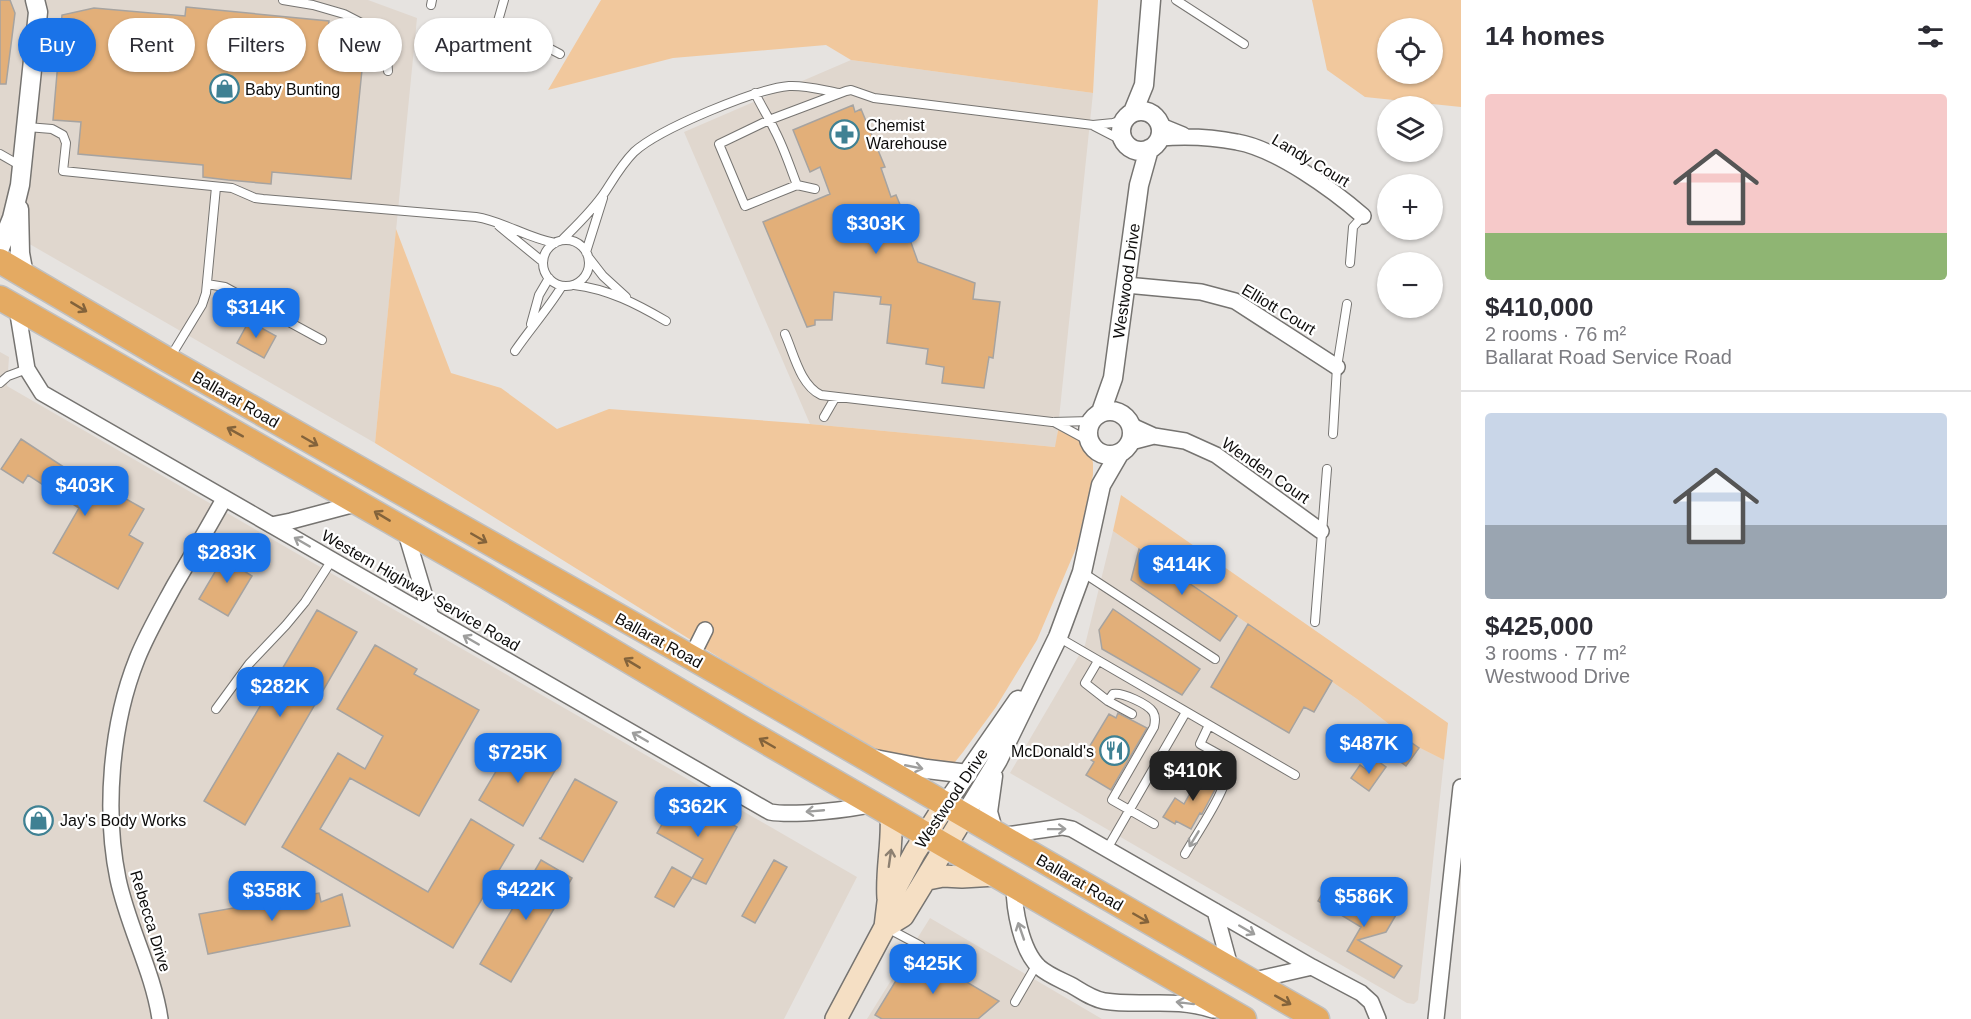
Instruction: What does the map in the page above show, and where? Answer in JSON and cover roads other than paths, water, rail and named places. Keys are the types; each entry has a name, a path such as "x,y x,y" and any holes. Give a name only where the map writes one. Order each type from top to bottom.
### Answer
{"highway":[{"name":"Ballarat Road","path":"0,261 168,360 1317,1019"},
{"path":"9,303 21,298 31,279"},
{"name":"Ballarat Road","path":"9,303 359,503 1243,1019"}],"main road":[{"path":"882,809 892,836 886,878 888,902"},
{"name":"Westwood Drive","path":"885,927 903,916 928,879 937,841 954,811"},
{"name":"Westwood Drive","path":"836,1019 885,927 888,902 915,852 937,841"},
{"path":"928,879 943,876 1005,880"}],"street":[{"path":"31,279 20,252 18,195 38,12 35,0"},
{"path":"1146,136 1144,86 1151,0"},
{"path":"1129,116 1144,86"},
{"path":"1129,116 1147,111 1146,136"},
{"name":"Westwood Drive","path":"1101,485 1088,433 1113,378 1146,136 1122,129 1129,116"},
{"name":"Landy Court","path":"1146,136 1186,136 1239,142 1271,153 1346,201 1363,216"},
{"path":"0,219 22,167"},
{"path":"0,248 18,195"},
{"name":"Elliott Court","path":"1126,285 1201,292 1235,301 1337,367"},
{"name":"Western Highway Service Road","path":"9,303 27,369 42,393 224,499 770,812 791,813 859,807 882,809"},
{"name":"Westwood Drive","path":"954,811 998,760 1058,637 1082,572 1101,485 1125,434 1113,378"},
{"path":"1091,444 1103,454 1125,434 1109,411 1096,417"},
{"name":"Wenden Court","path":"1125,434 1185,441 1216,455 1321,531"},
{"name":"Rebecca Drive","path":"160,1019 151,979 123,901 114,857 111,817 117,733 128,684 143,644 224,499"},
{"path":"271,525 359,503"},
{"path":"405,530 431,617"},
{"path":"691,658 705,630"},
{"name":"Westwood Drive","path":"954,811 968,774 1005,716 1036,678"},
{"path":"860,756 927,769 968,774"},
{"path":"998,760 991,784 988,812 997,834 1062,827 1072,829 1369,999 1378,1019"},
{"path":"1436,1019 1461,787"},
{"path":"1005,880 1027,947 1036,964"},
{"path":"1215,911 1240,976 1312,967"},
{"name":"Ballarat Road","path":"1036,964 1098,999 1112,1002 1190,1004 1243,1019"}],"lane":[{"path":"283,0 313,5 351,18"},
{"path":"504,0 498,25 560,54"},
{"path":"1176,0 1244,44"},
{"path":"630,300 597,289 572,285 562,286 549,278 543,268 543,262 546,251 559,242 604,194 618,171 635,152 649,140 663,133 755,93 775,88 802,86 838,93"},
{"path":"815,189 797,184 745,206 716,146 769,120 851,90 874,98 1093,125 1146,136"},
{"path":"755,93 797,184"},
{"path":"1093,125 1113,123 1129,116"},
{"path":"26,127 52,129 63,135 66,143 63,171 232,188 263,199 476,217 493,221 544,241 576,242 603,276 630,300 666,321"},
{"path":"0,154 22,167"},
{"path":"168,360 202,305 207,284 216,187"},
{"path":"572,285 587,273 587,254 604,194"},
{"name":"Landy Court","path":"1350,263 1353,227 1363,216"},
{"path":"493,221 543,262"},
{"path":"530,328 539,295 549,278"},
{"path":"207,284 225,287 322,340"},
{"path":"515,351 562,286"},
{"name":"Elliott Court","path":"1333,434 1337,367 1347,304"},
{"path":"785,334 809,386 821,395 1052,422 1096,417"},
{"path":"0,383 8,376 27,369"},
{"path":"824,417 835,398"},
{"path":"1052,422 1091,444"},
{"name":"Wenden Court","path":"1315,622 1327,469"},
{"path":"216,709 249,664 305,602 332,560"},
{"path":"1082,572 1215,659"},
{"path":"1058,637 1294,775"},
{"path":"1098,661 1085,683 1108,701 1132,714"},
{"path":"1108,701 1113,694 1123,694 1151,710 1155,722 1112,800 1154,824"},
{"path":"1107,849 1186,712"},
{"path":"1185,854 1213,807 1230,768 1229,760 1200,744 1209,725"},
{"path":"885,927 921,946"},
{"path":"1015,1002 1036,964"}],"place":[{"name":"Baby Bunting","path":"224,89"},
{"name":"Chemist Warehouse","path":"845,134"},
{"name":"McDonald's","path":"1115,751"},
{"name":"Jay's Body Works","path":"39,820"}]}
